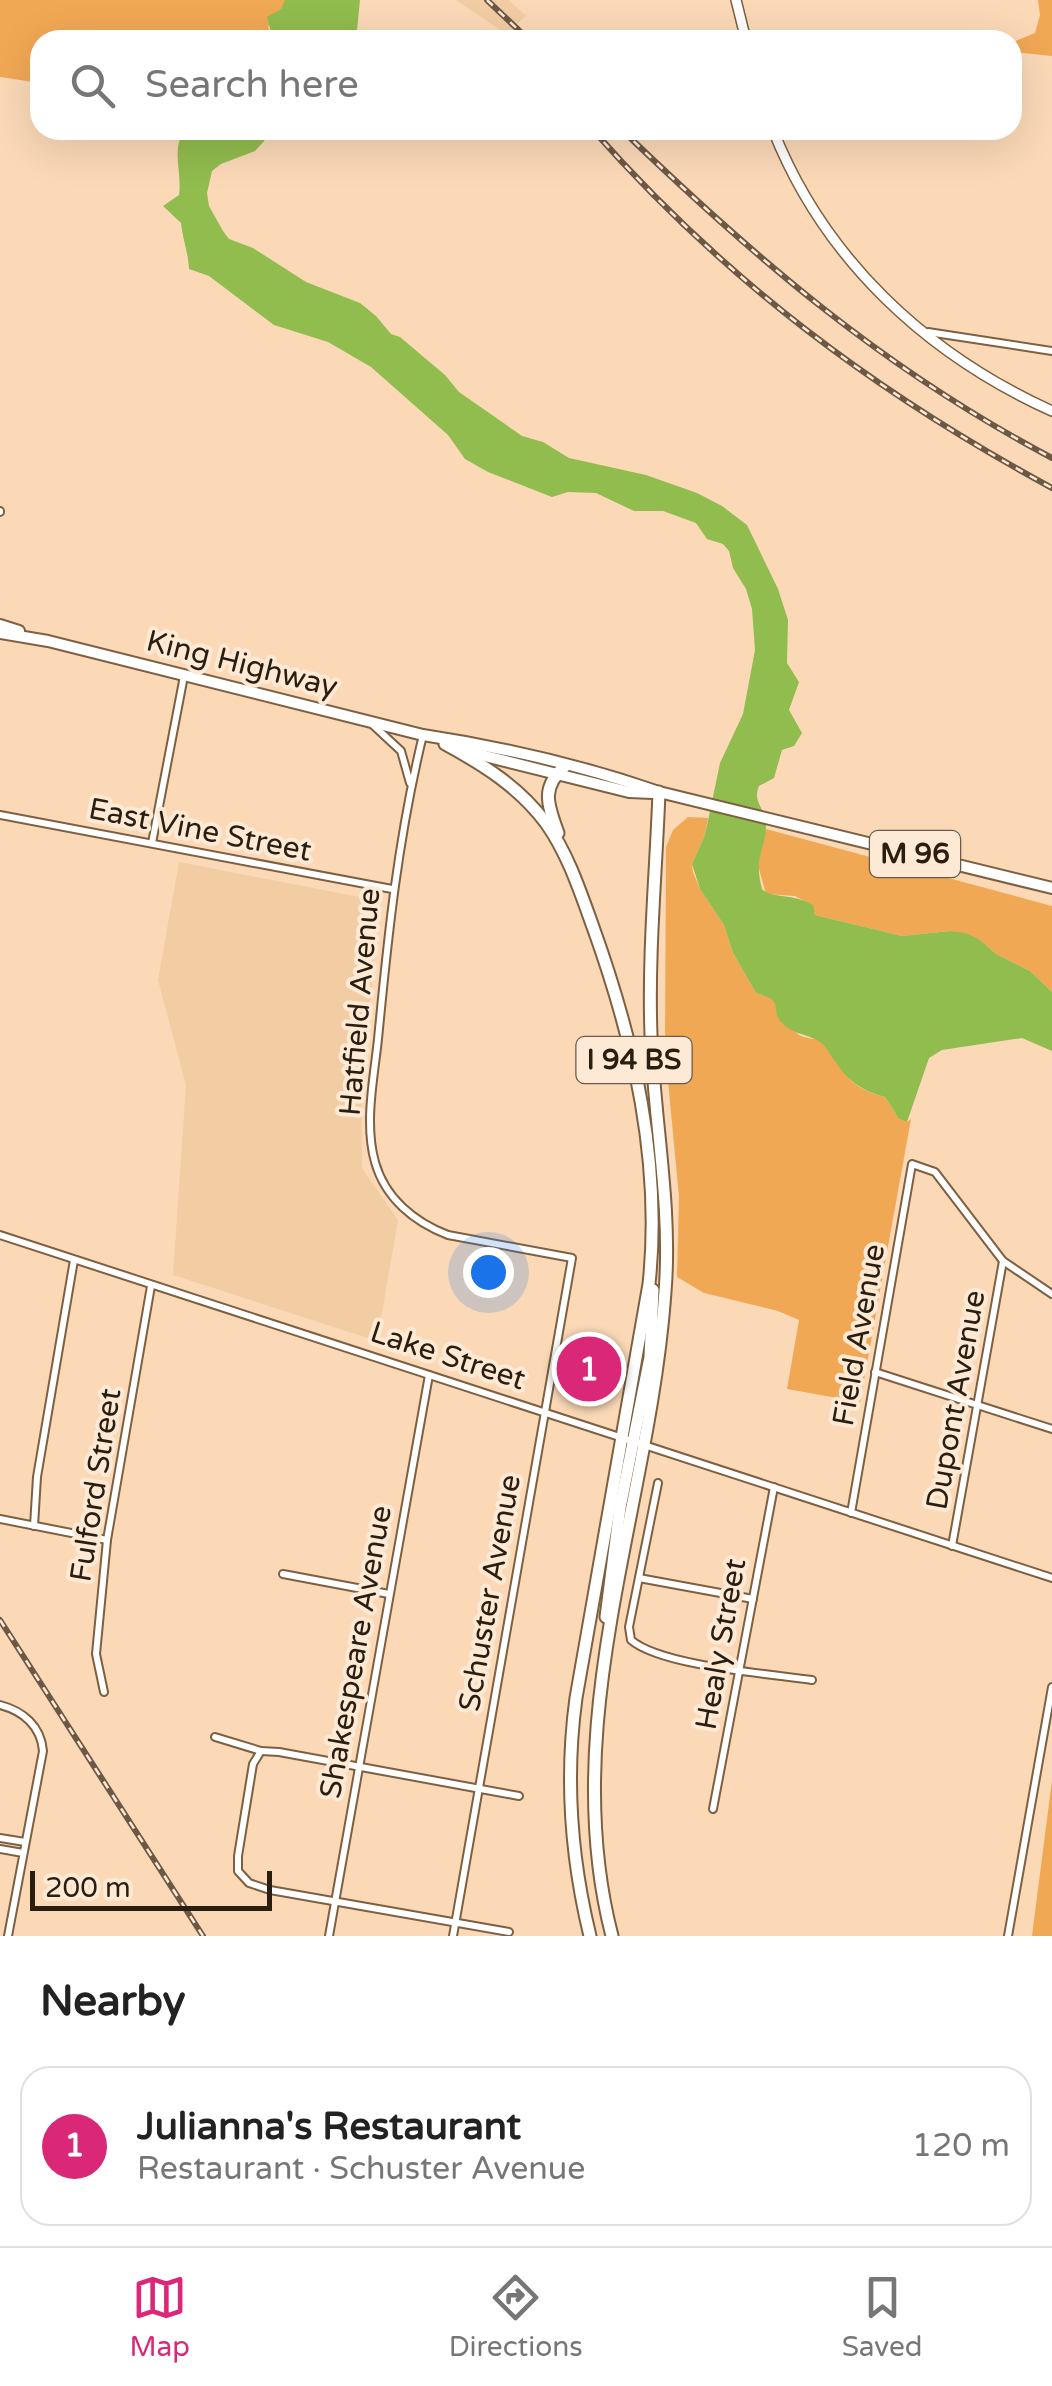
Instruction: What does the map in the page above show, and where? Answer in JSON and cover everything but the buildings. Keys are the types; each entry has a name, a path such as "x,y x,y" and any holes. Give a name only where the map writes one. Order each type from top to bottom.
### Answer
{"highway":[{"name":"I 94 BS","path":"445,744 490,770 519,793 546,824 569,865"},
{"name":"I 94 BS","path":"560,770 547,789 547,802 612,982 637,1074 651,1192 649,1284 634,1442"},
{"name":"I 94 BS","path":"590,1936 574,1851 569,1761 576,1698 634,1442 659,1357 668,1238 651,1031 660,792"},
{"path":"612,1936 600,1873 593,1798 594,1738 609,1636 608,1587 634,1442"}],"main road":[{"name":"King Highway","path":"0,625 48,641 423,735 476,744 560,770"},
{"name":"King Highway","path":"0,633 48,641"},
{"name":"King Highway","path":"423,735 445,744 1052,888"}],"street":[{"path":"736,0 744,30"},
{"path":"776,140 828,235 882,296 922,332 999,384 1052,411"},
{"path":"922,332 1052,351"},
{"path":"152,843 184,675"},
{"path":"368,721 398,746 407,764 410,787"},
{"name":"Hatfield Avenue","path":"423,735 392,889 370,1124 379,1174 408,1213 432,1228 572,1258"},
{"name":"East Vine Street","path":"0,815 392,889"},
{"name":"Field Avenue","path":"851,1513 912,1164 935,1172 1003,1262"},
{"name":"Lake Street","path":"0,1235 1052,1578"},
{"name":"Schuster Avenue","path":"453,1936 572,1258"},
{"path":"34,1526 36,1478 74,1260"},
{"path":"1003,1262 1052,1294"},
{"name":"Dupont Avenue","path":"952,1546 1003,1262"},
{"name":"Fulford Street","path":"104,1692 96,1654 107,1540 151,1286"},
{"path":"875,1372 1052,1429"},
{"name":"Shakespeare Avenue","path":"329,1936 429,1375"},
{"path":"658,1482 629,1626 629,1636 635,1644 671,1657 812,1680"},
{"name":"Healy Street","path":"713,1809 774,1487"},
{"path":"0,1518 107,1540"},
{"path":"283,1574 389,1594"},
{"path":"640,1578 753,1599"},
{"path":"1008,1936 1052,1687"},
{"path":"0,1705 29,1720 40,1737 42,1751 8,1936"},
{"path":"215,1737 261,1751 519,1796"},
{"path":"261,1751 253,1764 248,1790 238,1856 241,1876 260,1887 510,1932"},
{"path":"0,1838 26,1842"},
{"path":"0,1849 23,1853"}],"shaded area":[{"path":"0,0 287,3 269,30 30,30 30,82 0,77"},
{"path":"285,0 360,0 357,30 270,30 267,17 281,9"},
{"path":"456,0 509,0 526,16 510,30 500,30"},
{"path":"1038,0 1052,0 1052,56 1022,53 1022,38 1035,33 1040,15"},
{"path":"180,140 265,140 255,151 212,171 207,193 209,206 229,239 253,248 306,282 360,303 391,334 400,337 445,375 459,392 522,436 543,442 569,458 646,475 697,493 747,525 778,589 788,620 787,663 799,682 789,710 802,733 794,746 782,750 774,778 759,786 757,792 766,824 759,861 762,889 805,901 813,905 815,915 902,936 950,931 979,939 996,954 1030,971 1052,992 1052,1051 1022,1038 942,1050 929,1058 907,1122 899,1119 885,1097 850,1080 820,1042 793,1031 779,1020 774,1003 756,993 733,953 724,925 700,889 692,864 705,835 720,763 743,714 755,650 752,609 729,551 723,544 707,539 696,523 663,511 634,511 596,493 568,492 552,497 488,472 465,459 448,435 371,367 328,342 274,325 209,276 189,269 181,223 163,206 179,195"},
{"path":"688,817 708,818 692,864 693,872 724,925 733,953 756,993 773,1000 777,1012 799,1035 816,1039 830,1050 859,1087 885,1097 899,1119 911,1119 860,1402 787,1389 799,1320 704,1293 677,1277 679,1197 665,1049 666,847 673,830"},
{"path":"766,829 1052,906 1052,992 1030,971 996,954 979,939 950,931 902,936 815,915 812,905 795,896 766,894 757,862"},
{"path":"179,862 380,901 361,1096 362,1168 398,1220 377,1341 173,1275 186,1085 158,980"},
{"path":"1052,1780 1052,1936 1032,1936"}],"railway":[{"path":"487,0 518,30"},
{"path":"602,140 696,236 806,330 924,413 1052,488"},
{"path":"633,140 723,224 825,310 933,388 1052,458"},
{"path":"0,1620 203,1936"}],"place":[{"name":"Julianna's Restaurant","path":"589,1369"}]}
